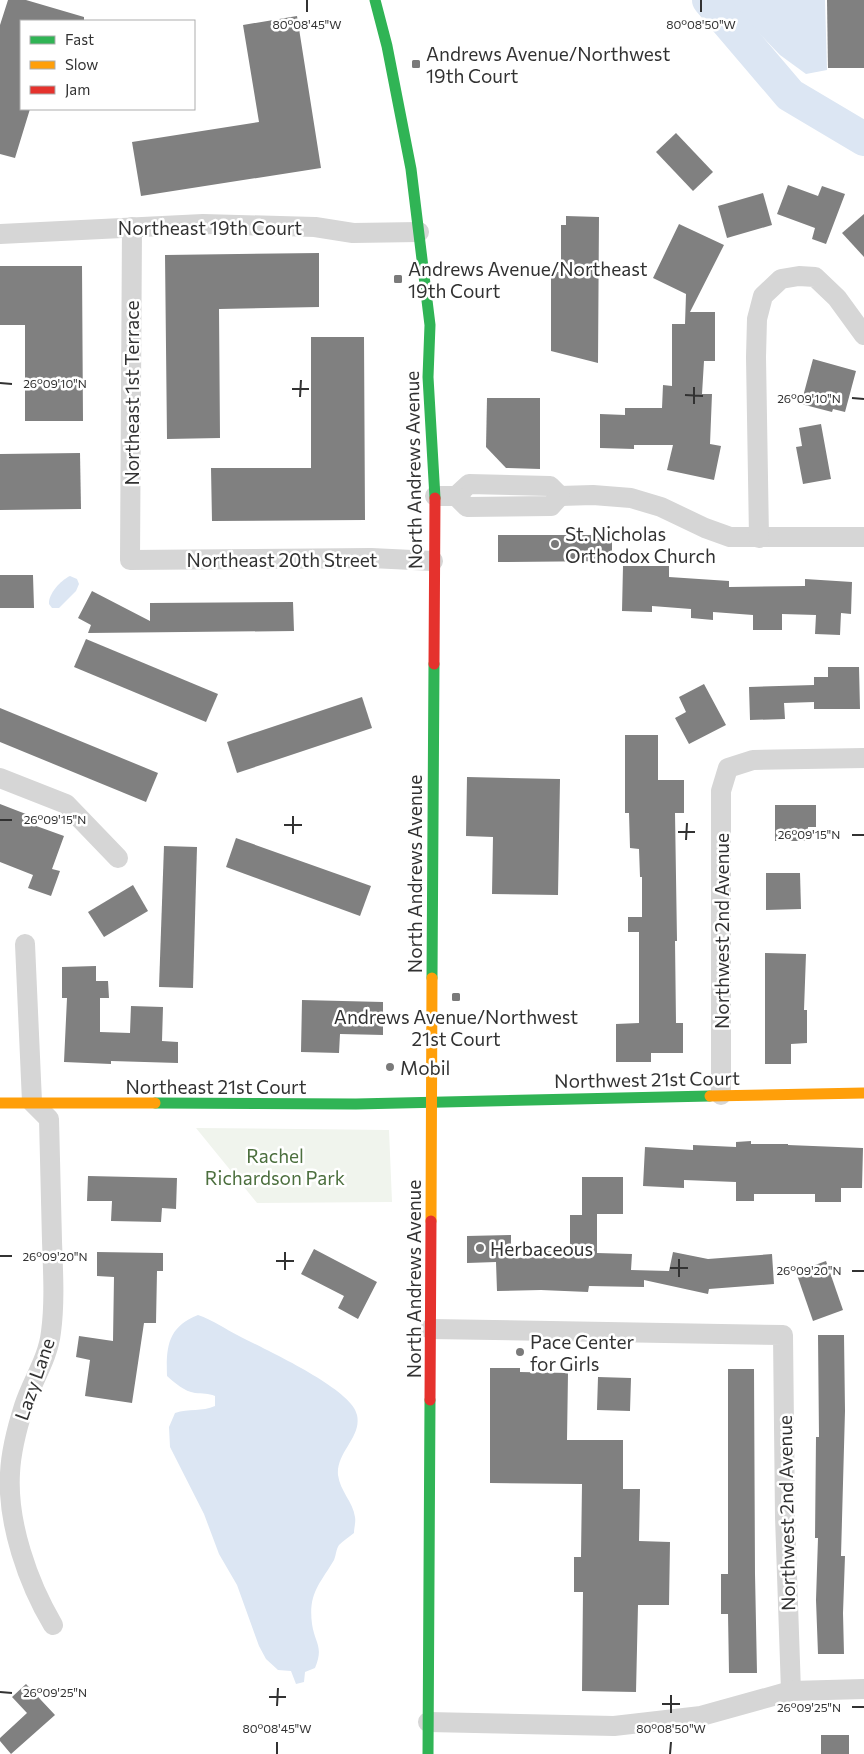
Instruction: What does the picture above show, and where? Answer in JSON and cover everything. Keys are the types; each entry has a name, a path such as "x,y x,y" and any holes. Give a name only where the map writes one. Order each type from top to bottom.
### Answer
{"main road":[{"name":"North Andrews Avenue","path":"375,0 387,46 411,169 430,325 428,377 434,496 428,1754"},
{"name":"Northwest 21st Court","path":"431,1102 864,1093"},
{"name":"Northeast 21st Court","path":"0,1103 232,1105 431,1102"}],"street":[{"name":"Northeast 19th Court","path":"0,234 203,224 315,227 353,233 419,232"},
{"name":"Northeast 1st Terrace","path":"130,560 132,227"},
{"path":"759,538 756,356 757,319 763,296 781,279 799,276 815,277 837,298 864,335"},
{"path":"434,496 456,496 467,507 551,506 560,496 593,495 631,498 661,507 705,528 730,537 864,536"},
{"name":"Northeast 20th Street","path":"130,560 371,558 433,561"},
{"name":"Northwest 2nd Avenue","path":"721,1095 721,791 728,768 753,760 864,758"},
{"path":"0,778 66,804 118,858"},
{"path":"25,944 32,1102"},
{"name":"Lazy Lane","path":"32,1102 49,1120 54,1286 53,1319 47,1354 29,1390 19,1420 12,1455 9,1488 13,1518 26,1568 40,1602 53,1625"},
{"name":"Northwest 2nd Avenue","path":"430,1329 783,1335 785,1517 791,1691"},
{"path":"428,1722 614,1726 701,1716 791,1691 864,1689"}],"green space":[{"name":"Rachel Richardson Park","path":"196,1128 389,1130 392,1202 257,1203"}],"shaded area":[{"path":"727,0 825,0 827,70 806,74 780,55"},
{"path":"70,576 77,579 79,584 76,591 59,608 52,608 49,600 53,592 59,584"},
{"path":"198,1315 305,1370 340,1393 352,1405 357,1415 358,1423 356,1430 338,1467 339,1481 354,1512 354,1533 339,1545 334,1560 316,1589 311,1613 319,1655 315,1668 305,1672 304,1682 296,1684 291,1671 278,1670 266,1659 259,1646 237,1585 219,1554 204,1514 170,1447 169,1427 175,1413 215,1406 215,1396 187,1391 167,1376 167,1355 171,1339 180,1325"}],"building":[{"path":"8,0 26,0 84,17 84,20 20,20 20,110 30,110 15,158 0,154 0,25"},
{"path":"827,0 864,0 864,68 828,68"},
{"path":"297,16 321,168 141,196 132,142 259,122 243,25"},
{"path":"676,133 713,172 693,191 656,152"},
{"path":"788,185 818,196 822,186 845,194 826,244 812,239 815,228 777,214"},
{"path":"763,193 772,225 727,238 718,206"},
{"path":"864,214 864,257 842,233"},
{"path":"566,216 599,217 598,363 551,351 551,276 555,276 555,272 561,272 561,225 566,225"},
{"path":"679,224 724,245 690,312 715,312 715,361 704,361 702,394 712,394 710,444 721,446 714,480 667,470 673,445 634,445 634,449 600,448 600,414 625,415 625,408 662,408 663,385 672,386 672,324 685,324 686,294 653,278"},
{"path":"319,253 319,307 219,309 220,438 167,439 165,255"},
{"path":"0,266 82,266 83,421 25,421 25,325 0,325"},
{"path":"311,337 364,337 365,520 212,521 211,468 311,468"},
{"path":"813,359 856,371 845,412 833,409 832,412 801,404"},
{"path":"487,398 540,398 540,469 506,468 486,447"},
{"path":"821,424 831,479 803,484 796,447 802,446 799,428"},
{"path":"80,453 81,509 0,510 0,454"},
{"name":"St. Nicholas Orthodox Church","path":"498,535 612,535 612,561 498,562"},
{"path":"623,566 669,566 669,577 729,581 729,587 805,586 805,579 852,582 851,614 841,613 840,635 815,634 816,615 782,614 782,630 753,630 753,615 713,612 713,620 691,618 691,609 652,606 652,612 622,611"},
{"path":"0,575 33,575 34,608 0,608"},
{"path":"92,591 150,621 150,603 293,602 294,631 88,633 91,625 78,618"},
{"path":"86,639 218,694 206,722 74,667"},
{"path":"828,667 859,667 860,709 814,709 814,702 784,703 785,719 750,720 749,687 814,685 814,677 828,677"},
{"path":"704,684 726,725 689,744 675,718 686,712 679,697"},
{"path":"362,697 372,728 237,773 227,742"},
{"path":"0,708 158,773 146,802 0,742"},
{"path":"625,735 658,735 658,780 684,780 684,813 675,813 676,1023 683,1023 683,1053 651,1053 651,1062 616,1062 616,1024 639,1023 639,932 628,932 628,917 642,917 642,877 640,877 639,849 630,848 629,813 625,813"},
{"path":"467,777 560,779 558,895 492,894 493,837 466,836"},
{"path":"0,804 31,816 28,823 64,836 52,869 60,871 51,896 28,888 33,875 0,862"},
{"path":"775,805 816,805 816,827 808,827 808,841 775,841"},
{"path":"236,838 371,886 360,916 226,867"},
{"path":"164,846 197,847 193,988 159,987"},
{"path":"766,873 800,873 801,909 766,910"},
{"path":"133,885 148,911 104,937 88,912"},
{"path":"765,953 806,954 804,1010 807,1010 807,1043 791,1044 791,1064 765,1064"},
{"path":"96,966 96,981 108,981 109,998 100,998 100,1032 130,1033 131,1006 163,1007 162,1041 178,1042 178,1063 111,1061 111,1064 64,1062 67,998 62,998 62,967"},
{"path":"302,1000 383,1002 383,1035 340,1034 339,1053 301,1052"},
{"path":"751,1141 751,1144 863,1148 862,1188 841,1188 841,1202 815,1202 815,1194 754,1194 754,1201 736,1201 736,1182 684,1180 684,1188 643,1186 645,1147 693,1150 693,1145 736,1147 736,1142"},
{"path":"88,1176 177,1178 176,1209 162,1208 161,1222 111,1221 112,1201 87,1201"},
{"path":"582,1177 623,1177 623,1214 597,1214 597,1253 632,1254 631,1270 669,1271 673,1252 708,1259 772,1254 774,1284 709,1289 708,1294 644,1280 644,1287 589,1286 588,1292 497,1291 496,1262 467,1263 467,1236 511,1235 511,1258 542,1257 542,1251 570,1252 570,1215 582,1215"},
{"path":"314,1249 377,1282 358,1319 338,1308 344,1296 301,1274"},
{"path":"97,1252 163,1253 163,1271 157,1271 156,1323 144,1323 132,1403 85,1396 90,1360 76,1357 79,1336 113,1341 114,1277 97,1276"},
{"path":"826,1261 843,1310 813,1321 796,1272"},
{"path":"818,1335 844,1335 845,1411 841,1556 845,1556 844,1654 818,1654 816,1600 818,1538 815,1538 816,1437 819,1437"},
{"path":"490,1368 520,1368 520,1372 568,1373 567,1440 623,1440 623,1489 640,1489 639,1541 670,1542 669,1605 638,1605 636,1692 582,1691 583,1592 574,1592 574,1557 581,1557 582,1484 490,1483"},
{"path":"728,1369 754,1369 757,1673 729,1673 728,1614 721,1614 721,1574 728,1574"},
{"path":"598,1377 631,1378 630,1411 597,1410"},
{"path":"26,1684 55,1715 11,1754 0,1741 0,1738 27,1713 12,1697"},
{"path":"821,1735 849,1735 849,1754 821,1754"}],"waterway":[{"path":"709,0 790,95 864,139"}],"traffic: fast":[{"path":"375,0 387,46 411,169 430,325 428,377 435,498"},
{"path":"432,978 434,664"},
{"path":"155,1103 356,1104 710,1096"},
{"path":"428,1754 430,1400"}],"traffic: slow":[{"path":"431,1221 432,978"},
{"path":"710,1096 864,1093"},
{"path":"0,1103 155,1103"}],"traffic: jam":[{"path":"434,664 435,498"},
{"path":"430,1400 431,1221"}],"place":[{"name":"Andrews Avenue/Northwest 19th Court","path":"416,64"},
{"name":"Andrews Avenue/Northeast 19th Court","path":"398,279"},
{"name":"St. Nicholas Orthodox Church","path":"555,544"},
{"name":"Andrews Avenue/Northwest 21st Court","path":"456,997"},
{"name":"Mobil","path":"390,1067"},
{"name":"Herbaceous","path":"480,1248"},
{"name":"Pace Center for Girls","path":"520,1352"}]}
